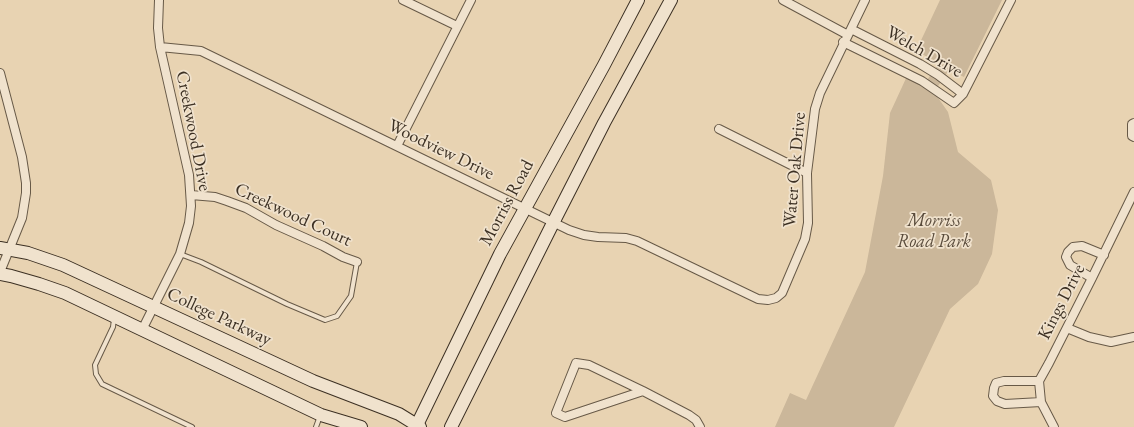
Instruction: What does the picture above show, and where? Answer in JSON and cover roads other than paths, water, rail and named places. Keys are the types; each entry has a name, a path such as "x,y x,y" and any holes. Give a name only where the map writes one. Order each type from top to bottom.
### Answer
{"main road":[{"name":"Morriss Road","path":"418,426 500,254 638,0"},
{"path":"451,427 604,123 671,0"},
{"name":"College Parkway","path":"5,248 28,253 63,265 313,381 399,414 418,426"},
{"path":"0,273 65,293 321,416 361,427"}],"street":[{"name":"Creekwood Drive","path":"142,330 180,254 189,223 191,195 189,175 160,47 158,28 159,0"},
{"path":"403,0 457,26"},
{"path":"397,146 471,0"},
{"name":"Welch Drive","path":"783,0 920,64 938,75 963,94 954,103 922,81 843,42"},
{"name":"Water Oak Drive","path":"776,298 782,293 807,231 807,173 815,109 820,93 843,42 850,32 865,0"},
{"path":"963,94 1011,0"},
{"name":"Woodview Drive","path":"160,47 201,52 569,230 584,235 626,238 637,241 758,299 768,300 776,298"},
{"path":"0,73 22,157 26,183 22,218 5,248 0,273"},
{"path":"1134,123 1132,124 1132,136 1134,137"},
{"path":"719,129 807,173"},
{"name":"Kings Drive","path":"1039,381 1067,328 1134,192"},
{"name":"Creekwood Court","path":"191,195 215,196 246,208 276,225 323,246 343,257 357,262"},
{"path":"1092,278 1070,265 1066,258 1068,252 1073,247 1082,246 1104,254"},
{"path":"1067,328 1089,337 1110,342 1134,337"},
{"path":"643,391 565,417 556,413 576,363 589,365 643,391 696,420 700,427"},
{"path":"1041,402 1006,404 997,401 993,396 994,388 996,383 1004,381 1039,381 1041,402 1054,427"}],"lane":[{"path":"180,254 325,320 337,316 351,296 357,262"},
{"path":"114,316 113,327 95,365 96,374 102,384 192,427"},
{"path":"316,427 321,416"}],"park label":[{"name":"Morriss Road Park","path":"934,231"}]}
